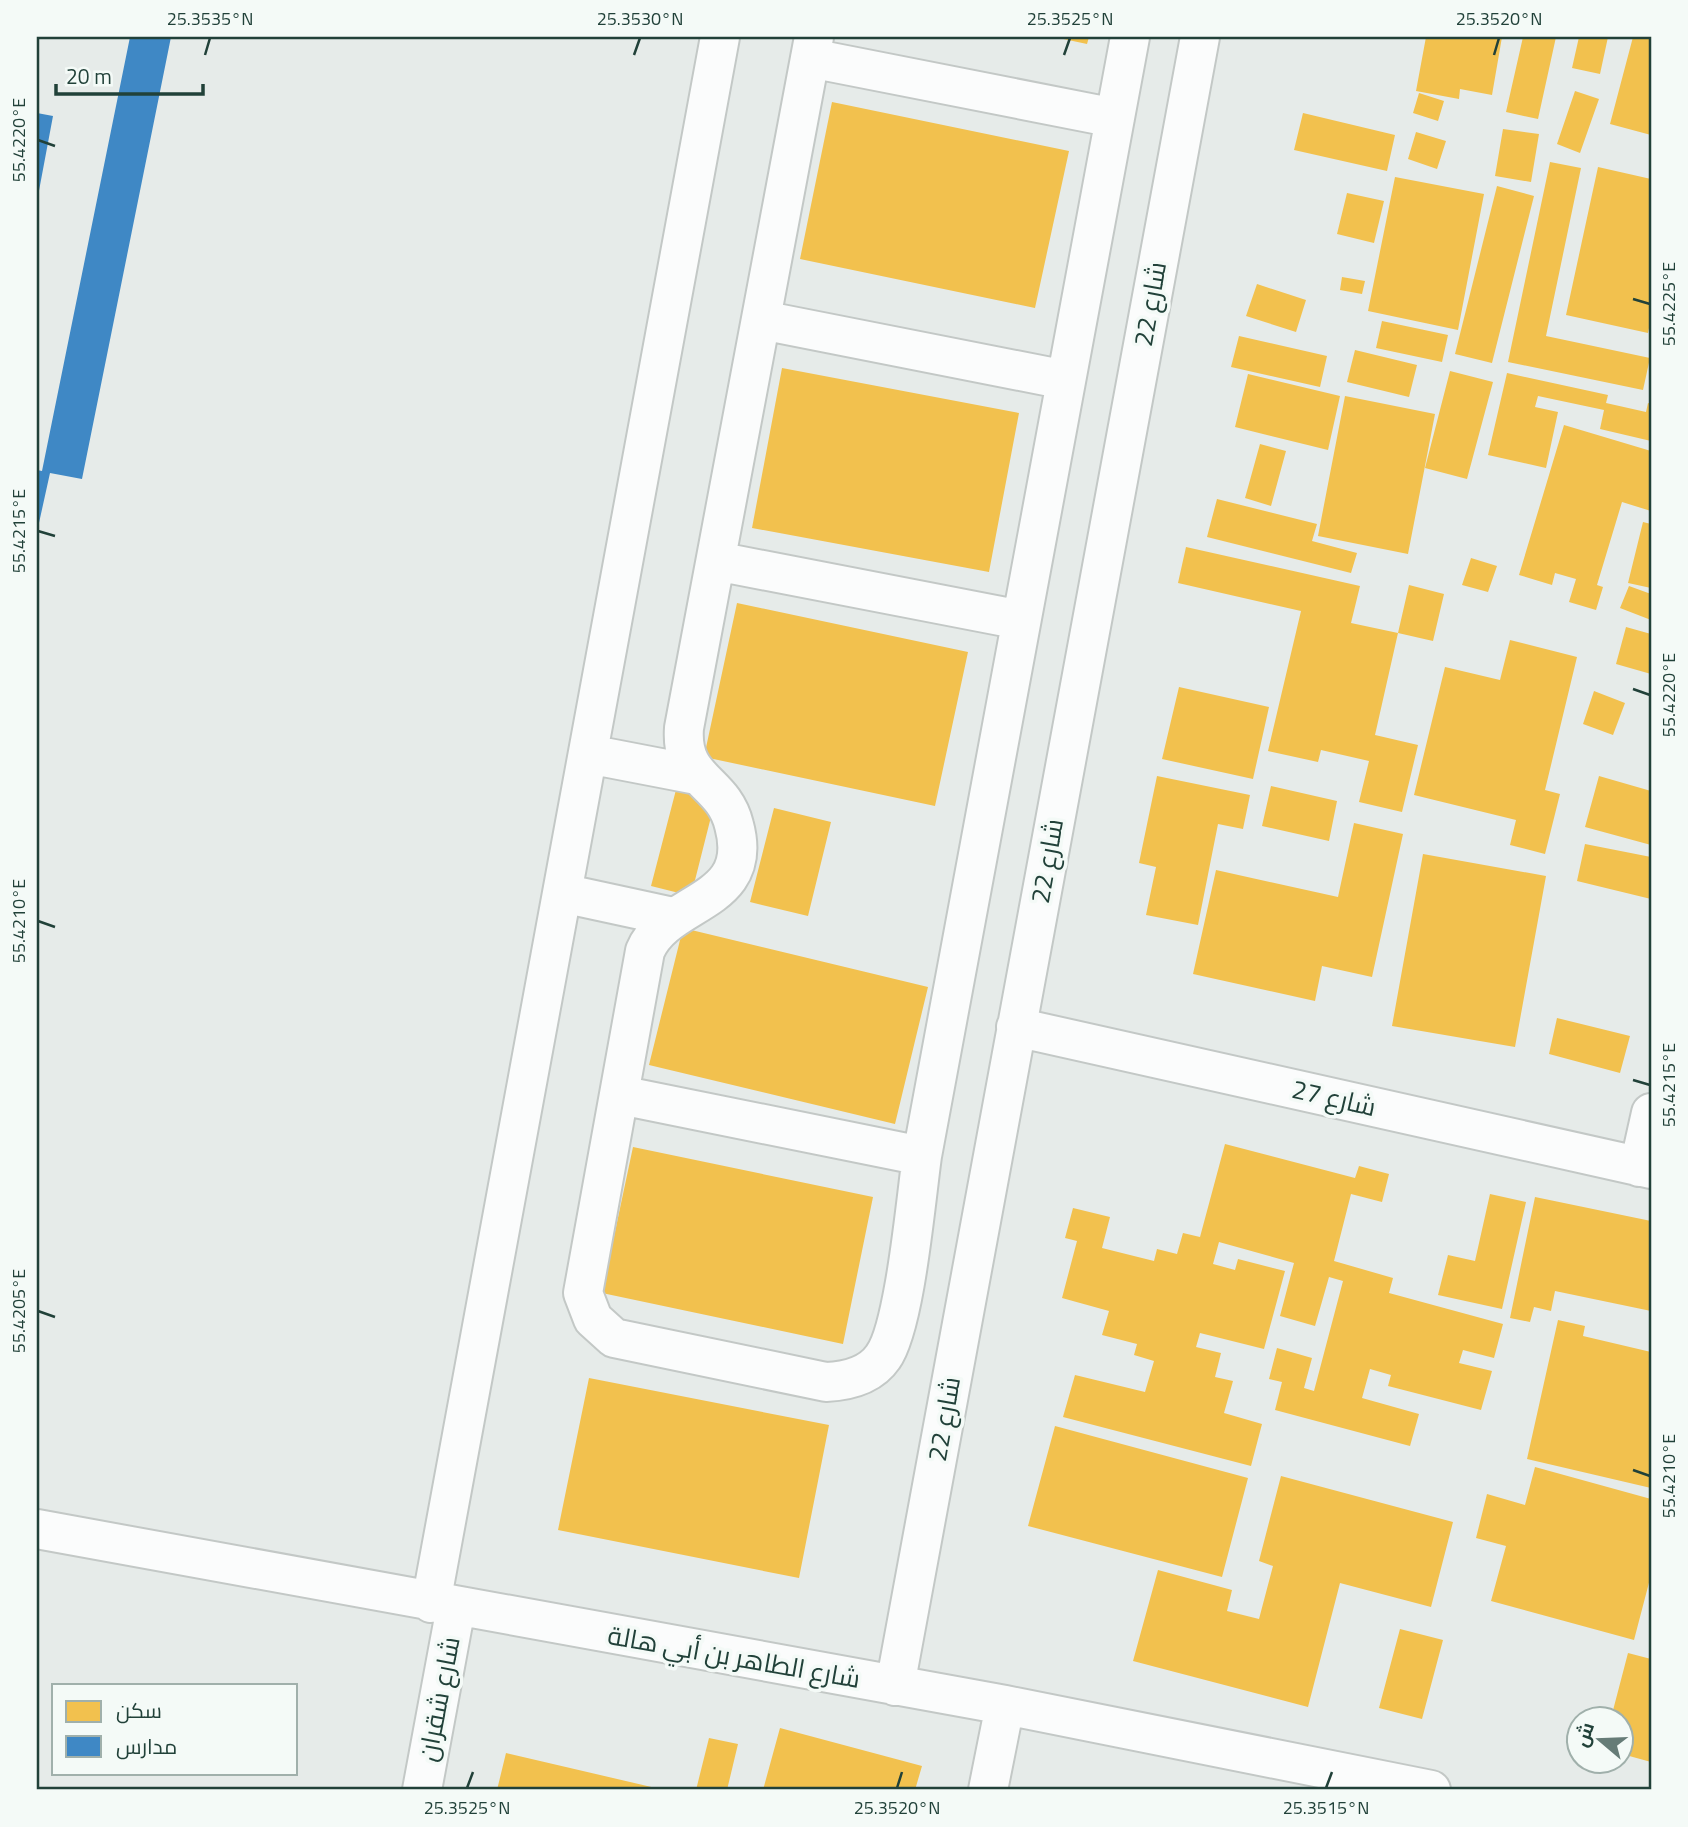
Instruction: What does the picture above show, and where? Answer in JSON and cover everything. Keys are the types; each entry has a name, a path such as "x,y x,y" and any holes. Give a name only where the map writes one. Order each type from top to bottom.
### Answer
{"street":[{"path":"673,917 562,893 720,37"},
{"path":"1115,118 812,47 684,728 683,744 696,775 720,795 730,811 735,827 734,864 715,895 660,926 645,951 584,1278 583,1293 593,1320 614,1338 826,1382 857,1377 871,1369 891,1345 896,1329 922,1156 1021,620 1115,118 1130,37"},
{"name":"شارع 22","path":"895,1686 1200,37"},
{"path":"761,320 1066,380"},
{"path":"716,561 1021,620"},
{"path":"588,754 696,775"},
{"name":"شارع شقران","path":"422,1790 443,1605 562,893"},
{"name":"شارع 27","path":"1016,1027 1645,1168"},
{"path":"620,1095 922,1156"},
{"path":"1645,1168 1651,1112"},
{"name":"شارع الطاهر بن أبي هالة","path":"37,1529 443,1605 1005,1705 1431,1790"},
{"path":"988,1790 1005,1705"}],"building: سكن":[{"path":"1054,37 1089,37 1087,44"},
{"path":"1426,37 1502,37 1492,95 1460,89 1459,99 1416,91"},
{"path":"1523,37 1556,37 1538,119 1506,112"},
{"path":"1579,37 1608,37 1600,74 1572,68"},
{"path":"1633,37 1651,37 1651,135 1610,124"},
{"path":"1575,91 1599,99 1580,153 1557,144"},
{"path":"1419,93 1444,101 1438,121 1413,113"},
{"path":"832,102 1069,151 1035,308 800,259"},
{"path":"1303,113 1395,135 1387,171 1294,150"},
{"path":"1503,129 1539,134 1531,182 1495,176"},
{"path":"1416,132 1446,141 1437,169 1408,159"},
{"path":"1550,162 1581,168 1546,336 1650,358 1643,390 1508,362"},
{"path":"1598,167 1651,179 1651,318 1648,333 1566,315"},
{"path":"1395,177 1484,194 1458,330 1368,311"},
{"path":"1497,186 1534,196 1492,363 1455,354"},
{"path":"1347,193 1384,201 1374,243 1337,234"},
{"path":"1342,277 1365,281 1362,294 1340,290"},
{"path":"1257,284 1306,300 1296,332 1246,316"},
{"path":"1382,321 1448,335 1442,362 1376,348"},
{"path":"1239,336 1327,356 1320,387 1231,367"},
{"path":"1355,350 1417,365 1409,397 1347,382"},
{"path":"782,368 1019,413 989,572 752,528"},
{"path":"1450,371 1493,382 1467,479 1425,468"},
{"path":"1507,373 1608,395 1606,403 1646,412 1648,403 1651,404 1651,441 1600,429 1604,410 1538,396 1535,407 1558,412 1546,468 1488,455"},
{"path":"1248,374 1340,396 1328,450 1235,427"},
{"path":"1345,396 1435,414 1408,554 1318,536"},
{"path":"1564,425 1651,451 1651,511 1622,502 1597,585 1603,587 1596,610 1569,602 1576,579 1555,573 1552,585 1519,575"},
{"path":"1260,444 1286,451 1271,506 1245,498"},
{"path":"1217,499 1317,524 1312,541 1357,553 1351,573 1207,537"},
{"path":"1643,522 1651,524 1651,588 1628,583"},
{"path":"1186,547 1360,586 1351,623 1398,633 1375,735 1418,745 1402,812 1359,802 1369,761 1321,750 1318,762 1268,751 1301,611 1178,583"},
{"path":"1471,558 1497,566 1488,592 1462,585"},
{"path":"1409,585 1444,594 1433,641 1398,633"},
{"path":"1629,586 1651,594 1651,620 1620,608"},
{"path":"737,603 968,652 935,806 704,757"},
{"path":"1626,627 1651,634 1651,674 1616,664"},
{"path":"1510,640 1577,657 1545,790 1560,794 1545,854 1510,845 1516,820 1414,795 1445,667 1500,680"},
{"path":"1179,687 1269,707 1253,779 1162,759"},
{"path":"1594,691 1625,703 1613,735 1583,724"},
{"path":"1157,776 1250,795 1243,829 1218,824 1198,925 1146,915 1156,867 1139,863"},
{"path":"1599,776 1651,791 1651,845 1585,827"},
{"path":"677,786 716,797 691,896 651,886"},
{"path":"1271,786 1337,801 1329,841 1262,826"},
{"path":"774,808 831,822 808,916 750,902"},
{"path":"1354,823 1403,834 1372,977 1322,966 1315,1001 1193,974 1216,870 1338,897"},
{"path":"1585,844 1651,857 1651,899 1577,881"},
{"path":"1423,854 1546,876 1515,1047 1392,1026"},
{"path":"683,928 928,987 895,1124 649,1065"},
{"path":"1557,1018 1630,1036 1620,1073 1549,1054"},
{"path":"1225,1144 1355,1178 1359,1166 1389,1174 1382,1202 1351,1194 1334,1261 1393,1278 1389,1293 1503,1324 1494,1358 1463,1350 1459,1363 1492,1371 1481,1410 1388,1386 1391,1375 1370,1369 1362,1398 1419,1414 1410,1446 1275,1410 1282,1382 1269,1379 1277,1348 1312,1358 1304,1388 1314,1391 1343,1281 1329,1277 1315,1326 1280,1316 1294,1263 1219,1242 1213,1264 1235,1270 1238,1259 1285,1271 1264,1349 1200,1333 1196,1347 1221,1353 1215,1377 1233,1381 1224,1413 1262,1424 1251,1466 1063,1417 1075,1375 1145,1392 1154,1361 1134,1355 1137,1344 1102,1335 1109,1311 1062,1298 1077,1241 1065,1238 1073,1208 1110,1217 1102,1248 1154,1261 1157,1249 1177,1254 1183,1233 1200,1237"},
{"path":"633,1147 873,1197 843,1344 602,1293"},
{"path":"1490,1194 1526,1202 1502,1309 1438,1295 1448,1255 1475,1261"},
{"path":"1535,1197 1651,1221 1651,1311 1555,1291 1551,1311 1534,1307 1530,1322 1510,1318"},
{"path":"1558,1320 1585,1326 1583,1336 1651,1352 1651,1488 1527,1459"},
{"path":"589,1378 829,1425 799,1578 558,1530"},
{"path":"1055,1426 1248,1478 1222,1577 1028,1526"},
{"path":"1535,1467 1651,1499 1651,1575 1634,1640 1491,1601 1506,1546 1476,1538 1487,1494 1525,1505"},
{"path":"1281,1476 1453,1522 1431,1607 1340,1583 1308,1707 1133,1661 1158,1570 1232,1590 1227,1611 1259,1619 1273,1566 1259,1561"},
{"path":"1400,1629 1443,1640 1422,1719 1379,1708"},
{"path":"1628,1653 1651,1659 1651,1762 1636,1758 1636,1704 1615,1704"},
{"path":"780,1728 922,1766 915,1790 763,1790"},
{"path":"709,1738 738,1744 727,1790 696,1790"},
{"path":"506,1753 660,1789 660,1790 497,1790"}],"building: مدارس":[{"path":"130,37 171,37 82,479 50,473 37,532 37,470 42,471"},
{"path":"37,113 53,116 38,196 37,196"}]}
